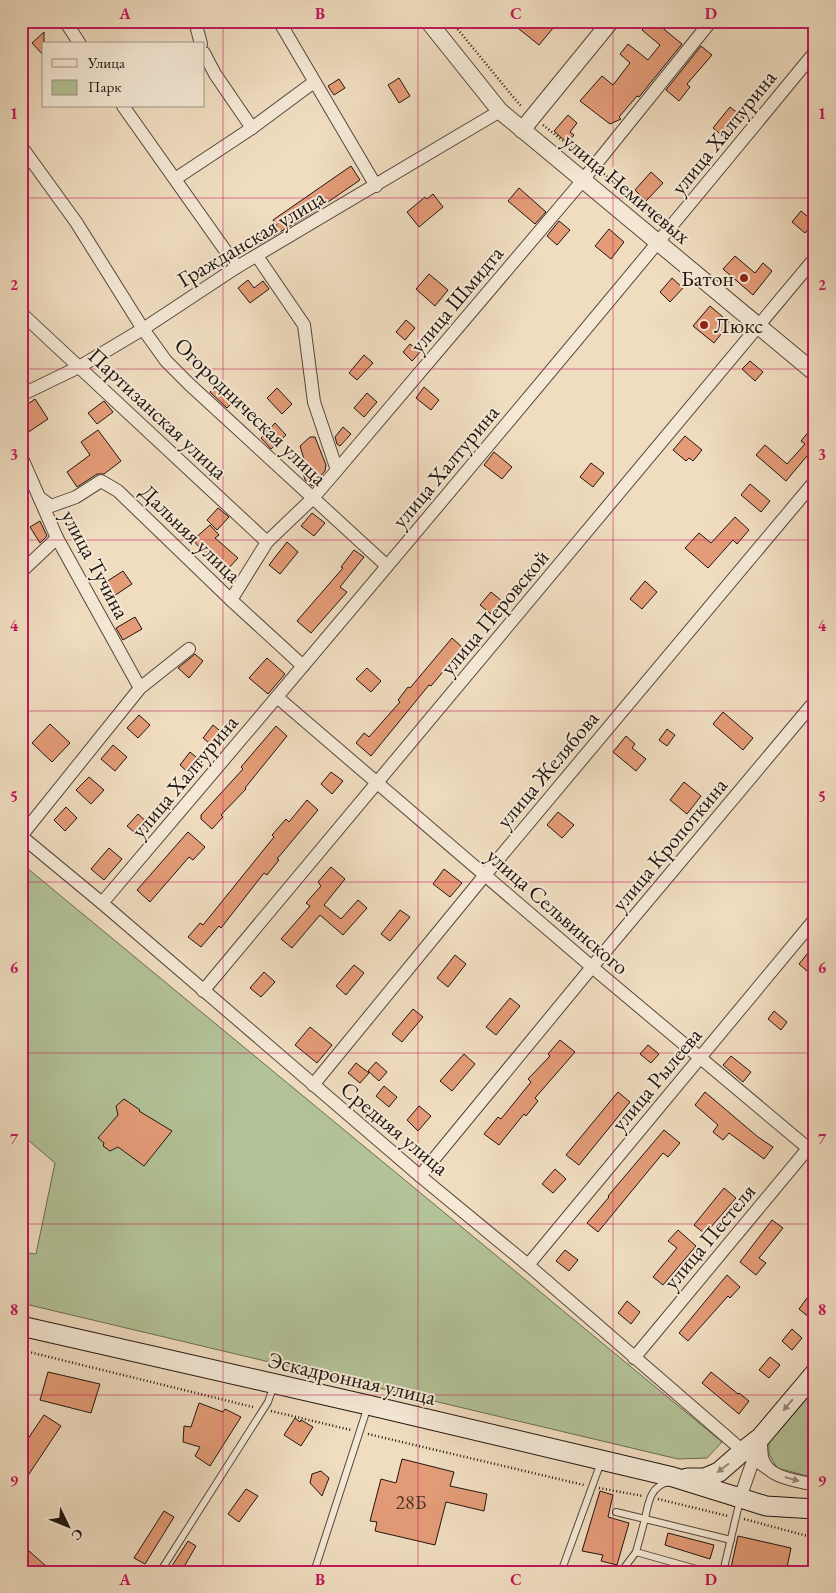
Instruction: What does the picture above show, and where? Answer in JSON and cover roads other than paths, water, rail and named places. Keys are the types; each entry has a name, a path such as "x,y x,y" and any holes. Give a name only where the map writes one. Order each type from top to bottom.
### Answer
{"main road":[{"name":"Эскадронная улица","path":"21,1326 368,1405 678,1479"},
{"path":"678,1479 706,1478 748,1455 815,1373"},
{"path":"678,1479 766,1506 815,1509"}],"street":[{"path":"65,21 79,42"},
{"path":"197,21 200,42"},
{"path":"279,21 376,186"},
{"name":"улица Немичевых","path":"428,21 500,111 815,373"},
{"path":"522,130 611,21"},
{"name":"улица Шмидта","path":"231,600 267,542 312,499 337,470 583,180 711,21"},
{"name":"улица Халтурина","path":"102,903 278,697 658,243 815,52"},
{"path":"205,55 215,74 252,128"},
{"path":"175,179 252,128 314,82"},
{"path":"124,108 237,267"},
{"name":"Гражданская улица","path":"21,395 79,367 143,329 237,267 500,111"},
{"name":"Огородническая улица","path":"21,146 76,222 143,329 166,361 312,499 387,566"},
{"path":"257,256 304,325 314,402 337,470"},
{"name":"улица Перовской","path":"203,991 815,258"},
{"name":"Партизанская улица","path":"21,313 267,542"},
{"name":"улица Тучина","path":"21,456 27,484 39,497 57,538 140,688"},
{"name":"Дальняя улица","path":"39,497 51,506 76,497 101,481 118,491 231,600 303,666"},
{"name":"улица Желябова","path":"313,1085 485,875 815,481"},
{"path":"21,572 57,538"},
{"path":"21,836 140,688 189,648"},
{"name":"улица Сельвинского","path":"278,697 592,967 812,1148"},
{"name":"улица Кропоткина","path":"420,1176 815,700"},
{"name":"Средняя улица","path":"21,836 102,903 420,1176 528,1265 748,1455 776,1474 815,1486"},
{"name":"улица Рылеева","path":"528,1265 815,919"},
{"name":"улица Пестеля","path":"634,1358 812,1148"},
{"path":"761,1437 762,1458 767,1468"},
{"path":"740,1498 748,1455"}],"lane":[{"path":"160,1572 268,1402 274,1384"},
{"path":"314,1572 368,1405"},
{"path":"561,1572 601,1460"},
{"path":"621,1572 636,1552 649,1500 658,1486 678,1479"},
{"path":"723,1572 740,1498"},
{"path":"616,1512 731,1540"},
{"path":"636,1552 707,1572"}],"place":[{"name":"Батон","path":"744,278"},
{"name":"Люкс","path":"704,325"}]}
